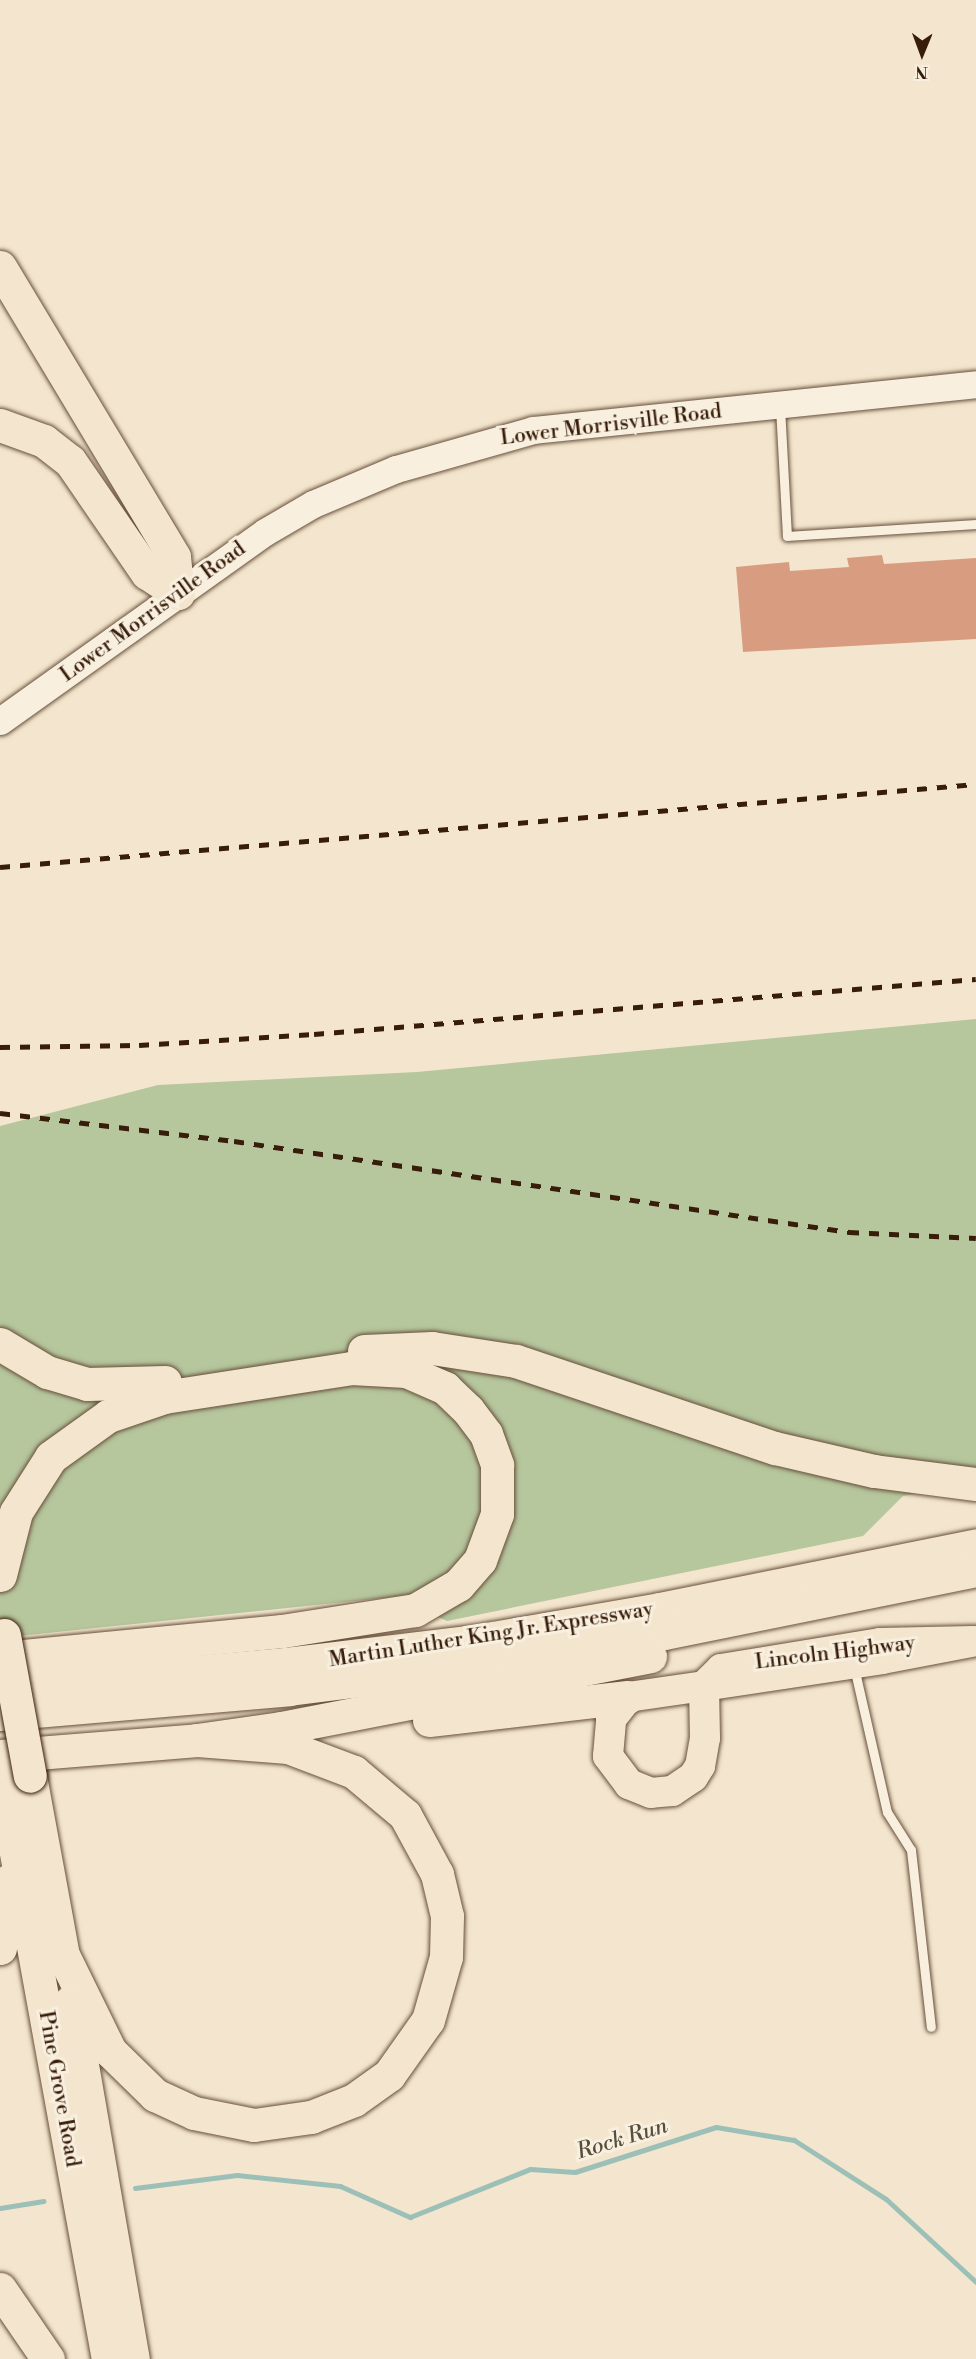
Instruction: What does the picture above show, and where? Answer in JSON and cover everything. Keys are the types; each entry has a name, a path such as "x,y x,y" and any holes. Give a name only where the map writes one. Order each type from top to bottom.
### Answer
{"highway":[{"path":"0,267 174,557 178,593"},
{"path":"0,425 44,441 70,461 147,573 178,593"},
{"path":"0,1344 47,1372 87,1384 121,1386 377,1350 457,1351 543,1370 775,1449 874,1471 976,1484"},
{"path":"0,1575 16,1512 51,1457 97,1422 155,1400 351,1368 392,1368 433,1381 457,1398 486,1434 497,1465 496,1514 480,1560 459,1585 415,1610 270,1632 1,1636 10,1818 9,1905 0,1948"},
{"name":"Martin Luther King Jr. Expressway","path":"0,1689 286,1664 475,1641 660,1609 976,1545"},
{"name":"Martin Luther King Jr. Expressway","path":"0,1714 289,1689 478,1665 976,1570"},
{"path":"8,1769 280,1728 615,1666 900,1586"},
{"path":"280,1728 336,1730 628,1697"},
{"path":"8,1769 63,1955 97,2031 123,2067 155,2095 213,2119 272,2124 332,2110 389,2075 417,2038 443,1977 447,1916 437,1874 405,1815 371,1784 330,1761 268,1744 197,1740"},
{"name":"Pine Grove Road","path":"10,1818 108,2359"},
{"name":"Pine Grove Road","path":"63,1955 133,2359"},
{"path":"0,2289 48,2359"}],"main road":[{"name":"Lincoln Highway","path":"704,1686 713,1674 730,1666 880,1643 975,1645"},
{"name":"Lincoln Highway","path":"628,1697 975,1645"},
{"path":"628,1697 611,1719 608,1756 629,1784 662,1793 684,1785 700,1766 705,1738 704,1686"}],"street":[{"name":"Lower Morrisville Road","path":"0,721 178,593 313,504 424,459 533,430 976,384"}],"lane":[{"path":"780,404 787,536 976,524"},
{"path":"853,1663 887,1812 911,1850 931,2027"}],"green space":[{"path":"976,1019 976,1483 903,1496 863,1536 447,1621 393,1597 0,1638 0,1126 158,1085 417,1072"}],"building":[{"path":"882,555 884,564 976,558 976,639 743,652 736,567 789,562 790,571 849,567 847,558"}],"waterway":[{"name":"Rock Run","path":"135,2188 237,2175 340,2186 410,2217 530,2169 575,2172 716,2127 794,2140 886,2199 976,2282"},
{"name":"Rock Run","path":"0,2208 43,2201"}],"railway":[{"path":"0,867 976,784"},
{"path":"0,1047 139,1045 314,1034 976,979"},
{"path":"0,1113 234,1141 849,1232 976,1238"}]}
